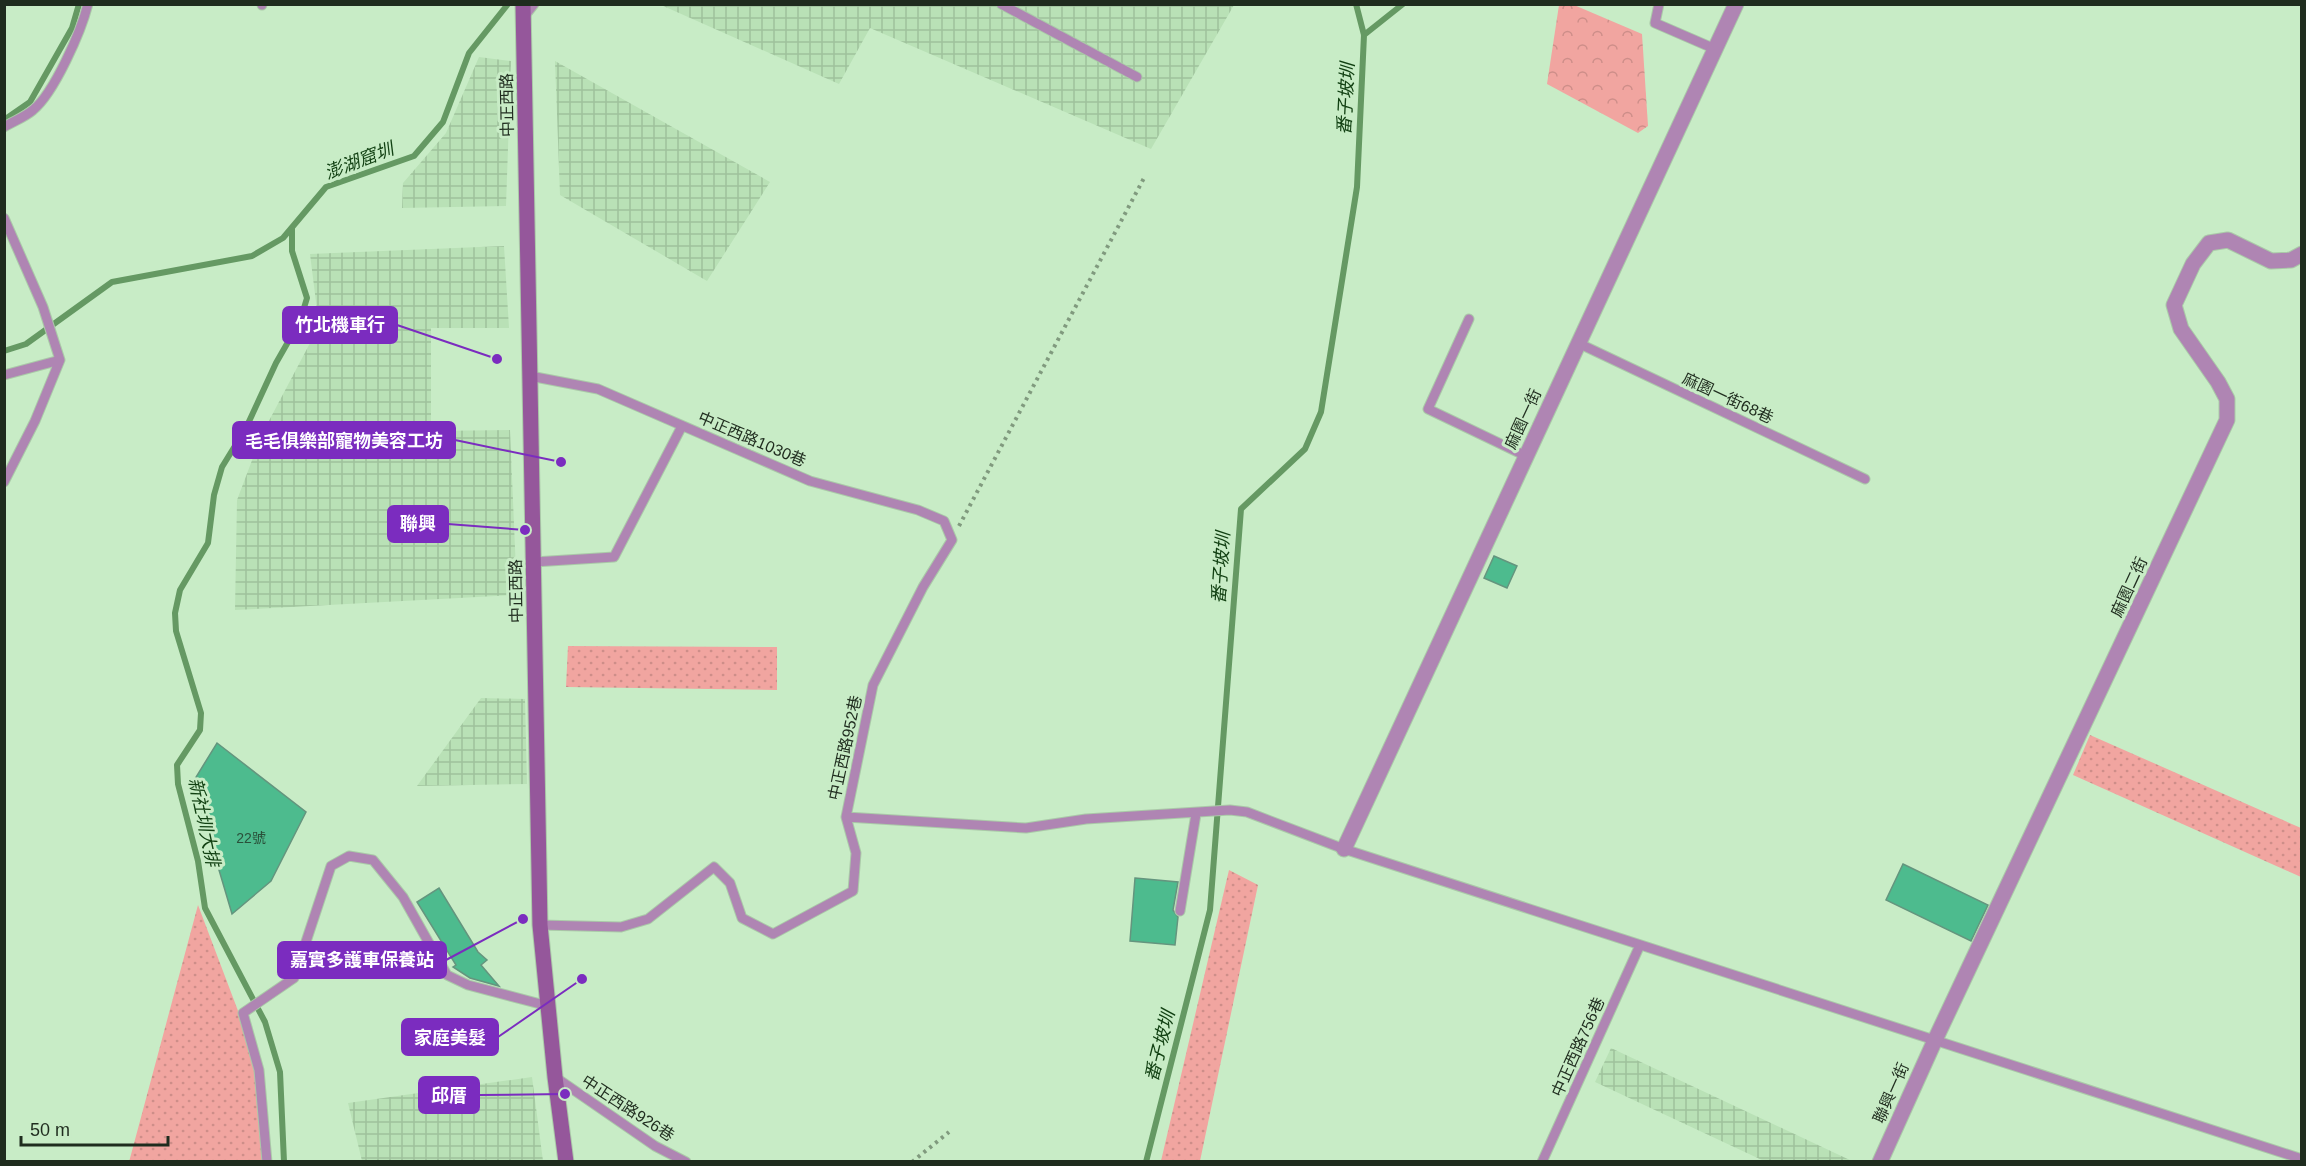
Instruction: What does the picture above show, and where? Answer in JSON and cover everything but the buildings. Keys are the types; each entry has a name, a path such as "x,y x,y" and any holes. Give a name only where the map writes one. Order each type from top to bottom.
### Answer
{"main road":[{"name":"中正西路","path":"523,11 540,926 566,1161"}],"street":[{"name":"麻園一街","path":"1344,849 1736,4"},
{"name":"麻園二街","path":"1935,1040 2227,420 2227,399 2181,328 2174,305 2193,264 2209,243 2228,240 2271,261 2291,260 2301,254"},
{"name":"聯興一街","path":"1881,1161 1935,1040"}],"lane":[{"path":"4,127 33,110 49,92 84,21 88,4"},
{"path":"523,11 534,4"},
{"path":"1001,4 1137,77"},
{"path":"1659,4 1655,23 1715,49"},
{"path":"4,218 43,307 60,360 34,422 4,482"},
{"path":"1469,319 1428,409 1526,456"},
{"name":"麻園一街68巷","path":"1578,343 1865,479"},
{"path":"4,375 60,360"},
{"name":"中正西路1030巷","path":"530,376 598,389 810,481 918,510 944,521 952,540"},
{"path":"534,562 614,557 682,426"},
{"name":"中正西路952巷","path":"540,926 621,927 648,919 714,867 730,883 742,918 772,934 853,891 856,853 846,817 873,685 923,587 952,540"},
{"path":"846,817 1026,828 1086,819 1196,814 1230,810 1247,812 1344,849 2301,1159"},
{"path":"1180,911 1196,814"},
{"path":"267,1161 259,1070 243,1013 294,978 331,867 349,856 373,860 403,897 447,975 468,985 548,1006"},
{"name":"中正西路756巷","path":"1542,1161 1640,945"},
{"name":"中正西路926巷","path":"555,1077 655,1146 686,1161"}],"path":[{"path":"952,540 1144,178"},
{"path":"912,1161 949,1132"}],"shaded area":[{"path":"661,5 1234,5 1151,149 870,28 839,84"},
{"path":"479,57 511,61 506,206 402,208 403,183 446,133"},
{"path":"555,61 770,182 707,281 560,195"},
{"path":"504,246 509,328 431,328 431,431 510,430 517,595 235,610 237,500 262,434 319,326 310,254"},
{"path":"481,698 525,699 527,784 417,786"},
{"path":"1611,1048 1852,1161 1764,1161 1595,1082"},
{"path":"532,1077 543,1161 362,1161 348,1103"}],"green space":[{"path":"1559,5 1574,5 1642,34 1648,126 1638,133 1547,84"},
{"path":"568,646 777,647 777,690 566,687"},
{"path":"2090,735 2301,828 2301,877 2073,775"},
{"path":"1229,870 1258,885 1200,1161 1161,1161"},
{"path":"198,905 260,1069 267,1161 129,1162"}],"waterway":[{"path":"4,120 30,102 72,28 79,4"},
{"name":"澎湖窟圳","path":"4,351 26,344 112,282 252,256 283,238 326,187 414,156 443,122 469,53 508,4"},
{"name":"番子坡圳","path":"1146,1162 1210,910 1241,509 1305,449 1321,412 1357,187 1364,35 1356,4"},
{"path":"1364,35 1403,4"},
{"name":"新社圳大排","path":"284,1162 280,1072 265,1022 205,908 198,861 178,784 177,765 200,730 201,713 176,631 175,613 180,590 208,543 214,495 222,467 246,428 276,363 300,321 307,298 292,251 292,228"}],"place":[{"name":"竹北機車行","path":"497,359"},
{"name":"毛毛俱樂部寵物美容工坊","path":"561,462"},
{"name":"聯興","path":"525,530"},
{"name":"嘉實多護車保養站","path":"523,919"},
{"name":"家庭美髮","path":"582,979"},
{"name":"邱厝","path":"565,1094"}]}
